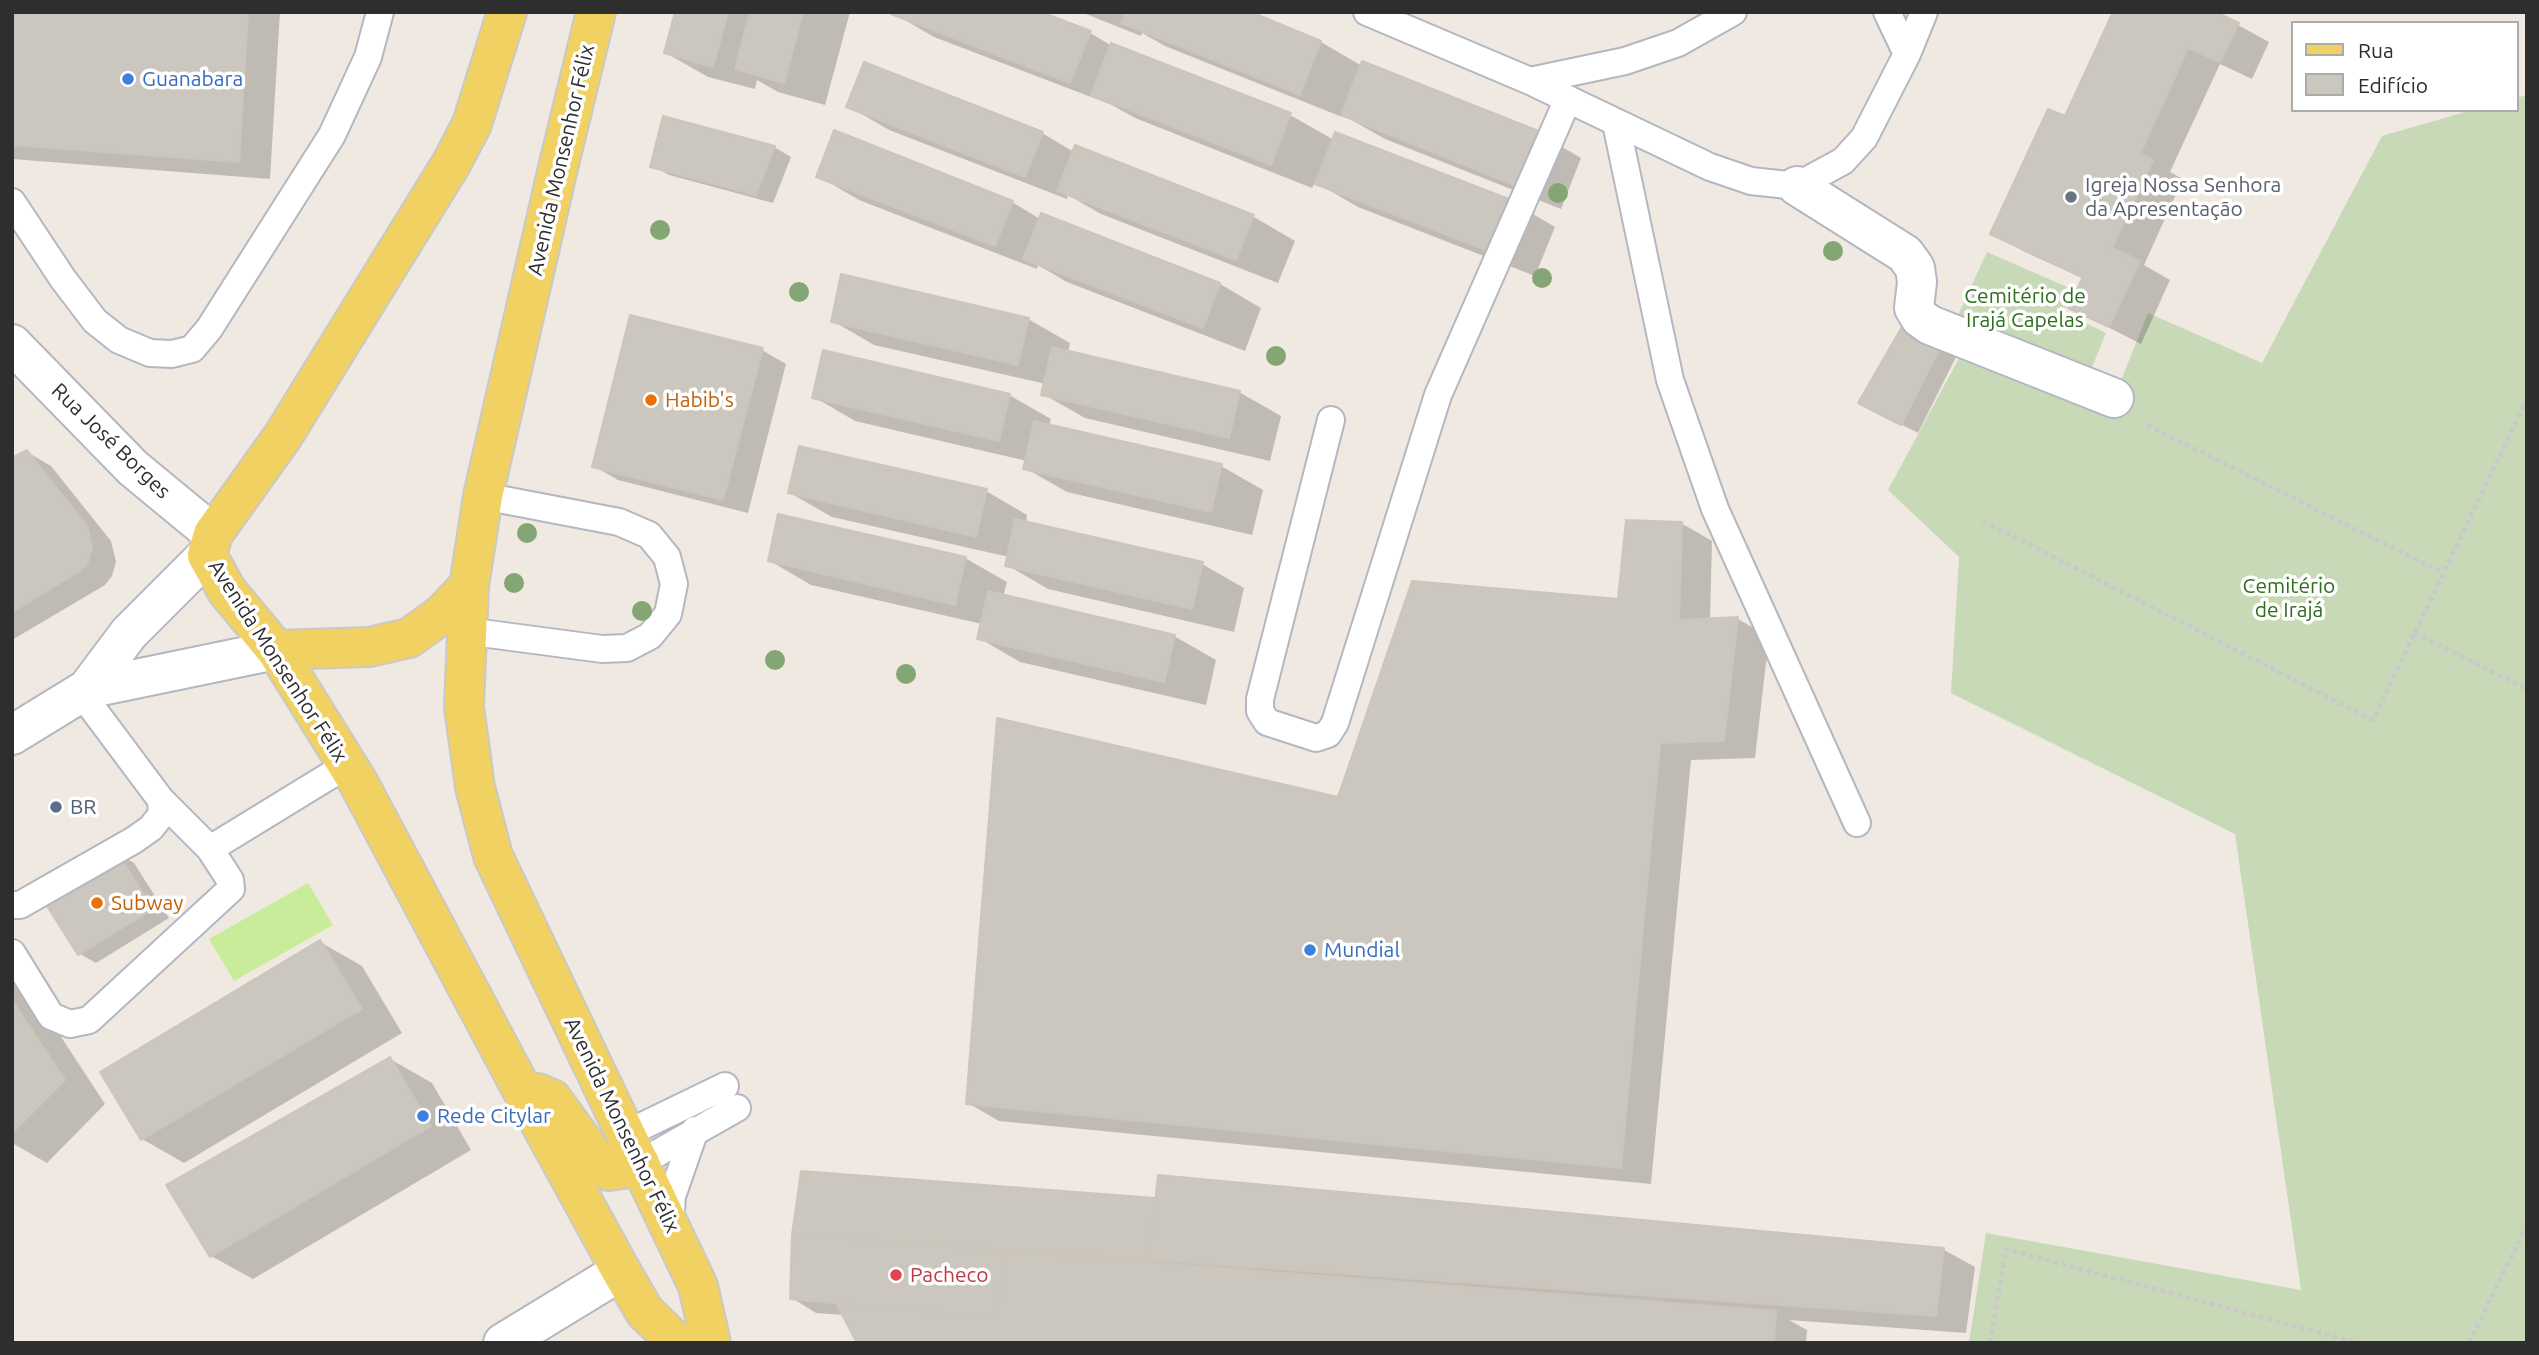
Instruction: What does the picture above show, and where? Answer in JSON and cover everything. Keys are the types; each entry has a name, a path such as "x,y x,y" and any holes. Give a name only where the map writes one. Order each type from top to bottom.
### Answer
{"main road":[{"name":"Avenida Monsenhor Félix","path":"507,12 472,124 450,164 283,436 210,545 227,591 275,650 347,765 621,1271 645,1312 677,1343"},
{"name":"Avenida Monsenhor Félix","path":"596,12 483,496 469,586 464,707 475,787 493,856 698,1286 711,1343"},
{"path":"275,650 369,647 409,639 441,615 469,586"},
{"path":"522,1090 540,1093 552,1099 600,1165 609,1171 623,1169 633,1148"}],"street":[{"path":"1797,186 1905,254 1914,268 1917,282 1914,308 1920,318 1930,326 2114,398"},
{"name":"Rua José Borges","path":"12,344 210,545"},
{"path":"84,691 130,633 210,545"},
{"path":"12,735 84,691 275,650"},
{"path":"503,1343 621,1271"}],"lane":[{"path":"13,202 63,279 95,321 119,340 150,352 172,354 191,349 209,329 332,135 368,57 380,12"},
{"path":"1367,12 1530,81 1710,167 1751,181 1797,186 1843,161 1864,138 1907,54 1924,12"},
{"path":"1530,81 1625,61 1678,43 1733,12"},
{"path":"1887,12 1907,54"},
{"path":"1331,420 1260,699 1260,711 1267,722 1316,737 1328,734 1335,723 1438,395 1568,99"},
{"path":"1616,122 1670,380 1715,509 1857,823"},
{"path":"466,631 602,649 627,648 650,636 668,614 674,584 667,557 649,535 619,522 483,496"},
{"path":"12,953 51,1016 70,1024 89,1020 232,889 230,880 210,849 161,800 84,691"},
{"path":"210,849 347,765"},
{"path":"12,905 20,905 151,828 162,814 161,800"},
{"path":"731,1097 695,1130 633,1148 731,1097"},
{"path":"670,1226 672,1196 695,1130"}],"path":[{"path":"2114,398 2135,419 2442,573"},
{"path":"1983,521 2372,720 2527,399"},
{"path":"2414,633 2527,689"},
{"path":"2469,1343 2527,1225"},
{"path":"1990,1343 2006,1249 2358,1343"}],"green space":[{"name":"Cemitério de Irajá","path":"2527,95 2527,1343 1969,1343 1986,1233 2301,1290 2235,834 1951,693 1959,557 1888,490 1965,347 2114,398 2148,313 2262,363 2382,136 2465,112 2518,112 2518,97"},
{"name":"Cemitério de Irajá Capelas","path":"1987,252 2076,291 2063,312 2106,333 2088,377 1958,315"},
{"path":"308,883 333,925 234,981 209,939"}],"building":[{"name":"Guanabara","path":"12,12 248,12 239,162 12,145"},
{"path":"675,12 728,12 713,67 664,53"},
{"path":"750,12 803,12 784,83 735,69"},
{"path":"1041,12 1091,31 1070,83 891,14"},
{"path":"1125,12 1251,12 1321,41 1300,95 1121,23"},
{"name":"Igreja Nossa Senhora da Apresentação","path":"2113,12 2215,12 2239,23 2220,62 2188,48 2140,154 2153,160 2112,248 2140,261 2109,327 2068,308 2083,277 1990,234 2048,109 2065,116"},
{"path":"1111,43 1291,113 1271,165 1091,95"},
{"path":"1362,61 1541,132 1519,187 1341,115"},
{"path":"864,62 1043,132 1025,177 846,107"},
{"path":"663,116 775,146 756,195 650,167"},
{"path":"834,130 1013,201 995,246 816,177"},
{"path":"1335,132 1514,201 1494,253 1315,184"},
{"path":"1075,145 1254,215 1236,260 1057,191"},
{"path":"1041,213 1220,283 1203,328 1023,259"},
{"path":"841,274 1029,318 1018,365 831,322"},
{"path":"630,315 763,348 723,500 592,467"},
{"path":"1903,325 1942,344 1901,425 1858,403"},
{"path":"1052,347 1240,391 1229,438 1041,395"},
{"path":"823,350 1010,394 999,441 812,398"},
{"path":"1034,421 1222,464 1211,512 1023,469"},
{"path":"799,446 987,489 976,537 788,493"},
{"path":"27,450 87,526 92,547 88,562 80,571 12,612 12,458"},
{"path":"778,514 966,557 955,605 768,561"},
{"path":"1015,519 1203,562 1192,609 1005,566"},
{"name":"Mundial","path":"1626,520 1682,522 1679,620 1738,617 1724,741 1660,743 1621,1168 966,1104 997,718 1338,797 1412,581 1618,599"},
{"path":"988,591 1175,635 1164,682 977,639"},
{"path":"117,852 153,909 78,955 42,898"},
{"path":"320,940 362,1009 141,1140 100,1072"},
{"path":"12,1000 65,1080 12,1133"},
{"path":"390,1057 431,1126 210,1257 166,1185"},
{"path":"801,1171 1155,1198 1149,1260 792,1235"},
{"path":"1158,1175 1944,1248 1936,1316 1149,1260"},
{"name":"Pacheco","path":"792,1235 1003,1251 998,1318 790,1299"},
{"path":"1003,1251 1776,1311 1774,1343 857,1343 836,1303 998,1318"}],"place":[{"name":"Guanabara","path":"128,79"},
{"name":"Igreja Nossa Senhora da Apresentação","path":"2071,197"},
{"name":"Habib's","path":"651,400"},
{"name":"BR","path":"56,807"},
{"name":"Subway","path":"97,903"},
{"name":"Mundial","path":"1310,950"},
{"name":"Rede Citylar","path":"423,1116"},
{"name":"Pacheco","path":"896,1275"}]}
